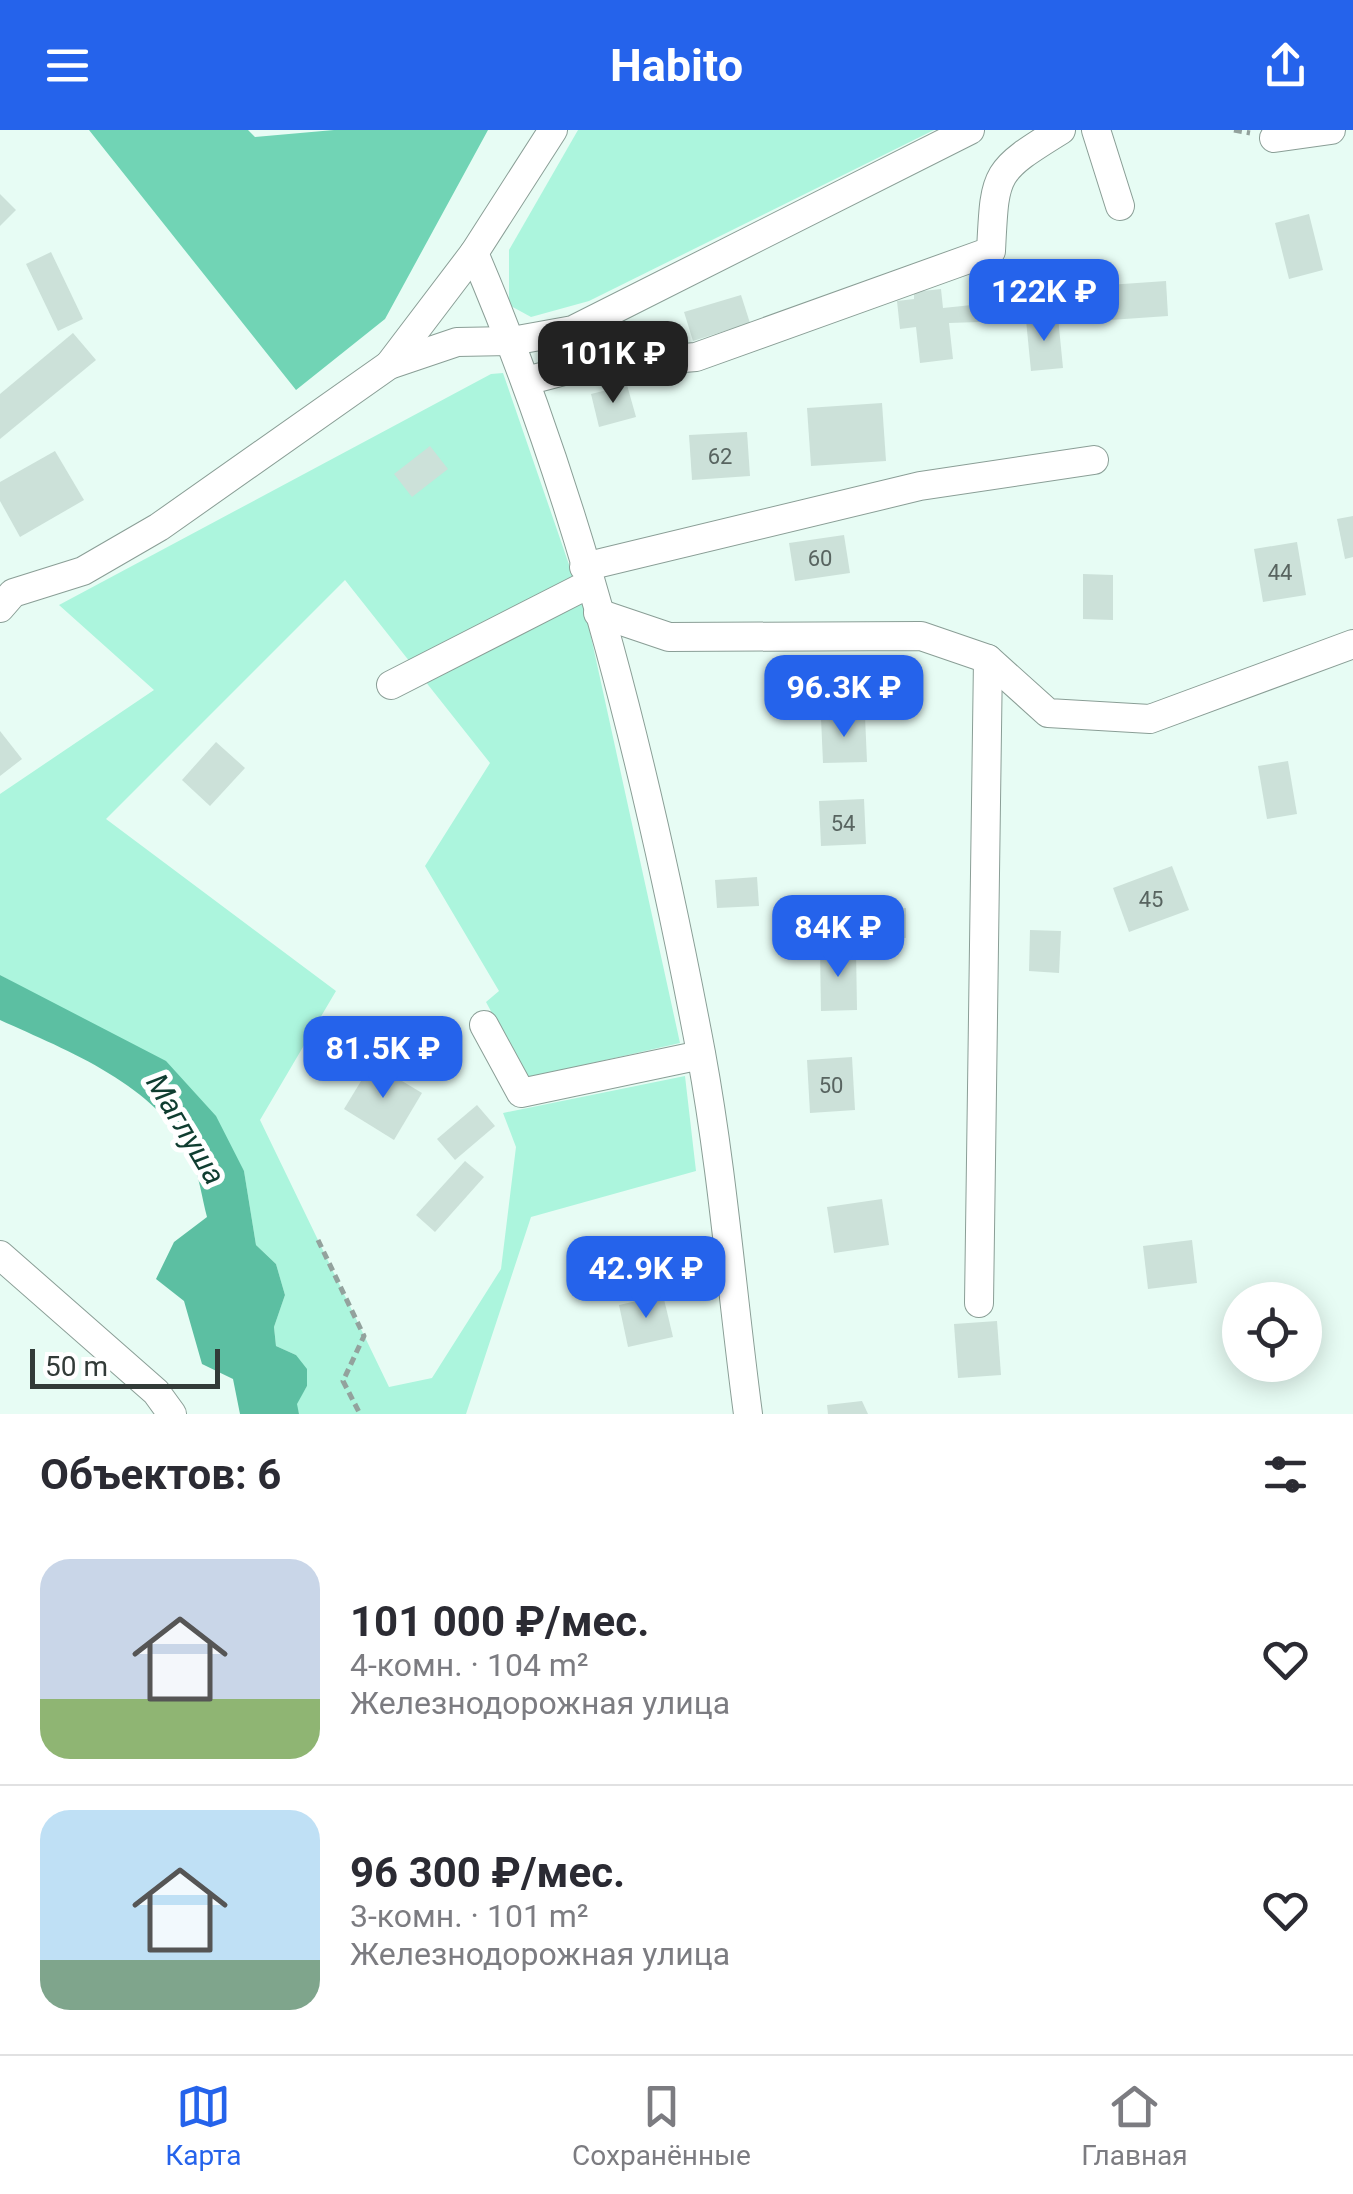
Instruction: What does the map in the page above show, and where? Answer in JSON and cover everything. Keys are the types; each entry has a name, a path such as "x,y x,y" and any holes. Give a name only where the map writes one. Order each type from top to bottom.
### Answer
{"street":[{"path":"388,366 474,253 553,130"},
{"path":"0,608 13,593 36,589 83,571 159,527 388,366 457,342 512,341 573,330 970,130"},
{"path":"526,381 583,366 696,357 991,252 994,190 1008,163 1061,130"},
{"path":"1096,130 1120,206"},
{"path":"1274,138 1331,130"},
{"path":"474,253 526,381 598,612 701,1054 746,1411"},
{"path":"392,685 587,576 920,486 1094,460"},
{"path":"0,576 36,589"},
{"path":"598,612 669,637 922,636 988,659 1048,712 1150,719 1353,644"},
{"path":"979,1302 988,659"},
{"path":"484,1025 521,1093 701,1054"},
{"path":"0,1255 156,1392 172,1414"}],"path":[{"path":"318,1240 364,1336 343,1381 360,1414"}],"shaded area":[{"path":"89,130 248,130 255,137 334,130 488,130 385,319 296,390"},
{"path":"578,130 934,130 589,301 531,317 509,305 509,250"},
{"path":"503,373 586,614 680,1043 527,1078 486,1002 499,991 425,866 490,763 345,580 106,819 336,991 260,1120 389,1387 432,1378 501,1269 516,1147 503,1113 685,1076 696,1171 531,1217 466,1414 299,1414 296,1404 307,1386 296,1355 276,1346 274,1327 285,1295 276,1264 256,1245 244,1171 43,999 0,975 0,794 154,690 59,605 491,374"}],"water":[{"name":"Маглуша","path":"0,975 166,1061 216,1116 244,1171 256,1245 276,1264 285,1295 274,1327 276,1346 296,1355 307,1369 307,1386 297,1404 299,1414 240,1414 233,1379 202,1364 184,1301 156,1279 174,1242 207,1217 194,1164 176,1132 157,1110 109,1073 0,1020"}],"building":[{"path":"0,194 16,210 0,226"},
{"path":"1309,214 1323,270 1289,279 1275,223"},
{"path":"51,252 83,319 58,331 26,264"},
{"path":"1166,281 1168,316 1110,320 1108,285"},
{"path":"1005,287 1009,321 949,323 953,359 920,363 916,327 900,329 897,301 914,299 914,292 941,289 943,308 972,305 970,291"},
{"path":"741,295 750,323 693,341 684,312"},
{"path":"1058,317 1063,368 1031,371 1026,320"},
{"path":"73,333 96,360 0,439 0,394"},
{"path":"627,385 636,417 599,427 591,394"},
{"path":"882,403 886,461 811,466 807,408"},
{"path":"747,432 750,476 692,480 689,435"},
{"path":"430,446 448,469 412,497 394,474"},
{"path":"55,451 84,500 20,537 0,501 0,482"},
{"path":"1353,516 1353,557 1345,559 1337,519"},
{"path":"844,535 850,573 795,581 789,543"},
{"path":"1297,542 1306,595 1263,602 1254,549"},
{"path":"1083,574 1113,575 1113,620 1083,619"},
{"path":"865,716 867,762 823,763 821,718"},
{"path":"0,731 22,759 0,776"},
{"path":"216,742 245,768 210,806 182,780"},
{"path":"1288,761 1297,814 1267,819 1258,766"},
{"path":"864,799 866,844 821,846 819,801"},
{"path":"1172,866 1189,910 1129,932 1113,888"},
{"path":"757,877 759,906 717,908 715,880"},
{"path":"861,908 906,908 906,938 861,938"},
{"path":"1030,930 1061,931 1059,973 1029,971"},
{"path":"856,949 857,1010 821,1011 820,950"},
{"path":"852,1057 855,1110 810,1113 807,1060"},
{"path":"372,1063 422,1093 394,1140 344,1109"},
{"path":"477,1105 495,1126 455,1160 437,1139"},
{"path":"465,1161 484,1177 435,1232 416,1215"},
{"path":"882,1199 889,1245 834,1253 827,1207"},
{"path":"1192,1240 1197,1283 1148,1289 1143,1246"},
{"path":"663,1295 673,1337 628,1347 619,1305"},
{"path":"997,1321 1001,1375 958,1378 954,1324"},
{"path":"862,1401 868,1414 828,1414 827,1405"}]}
